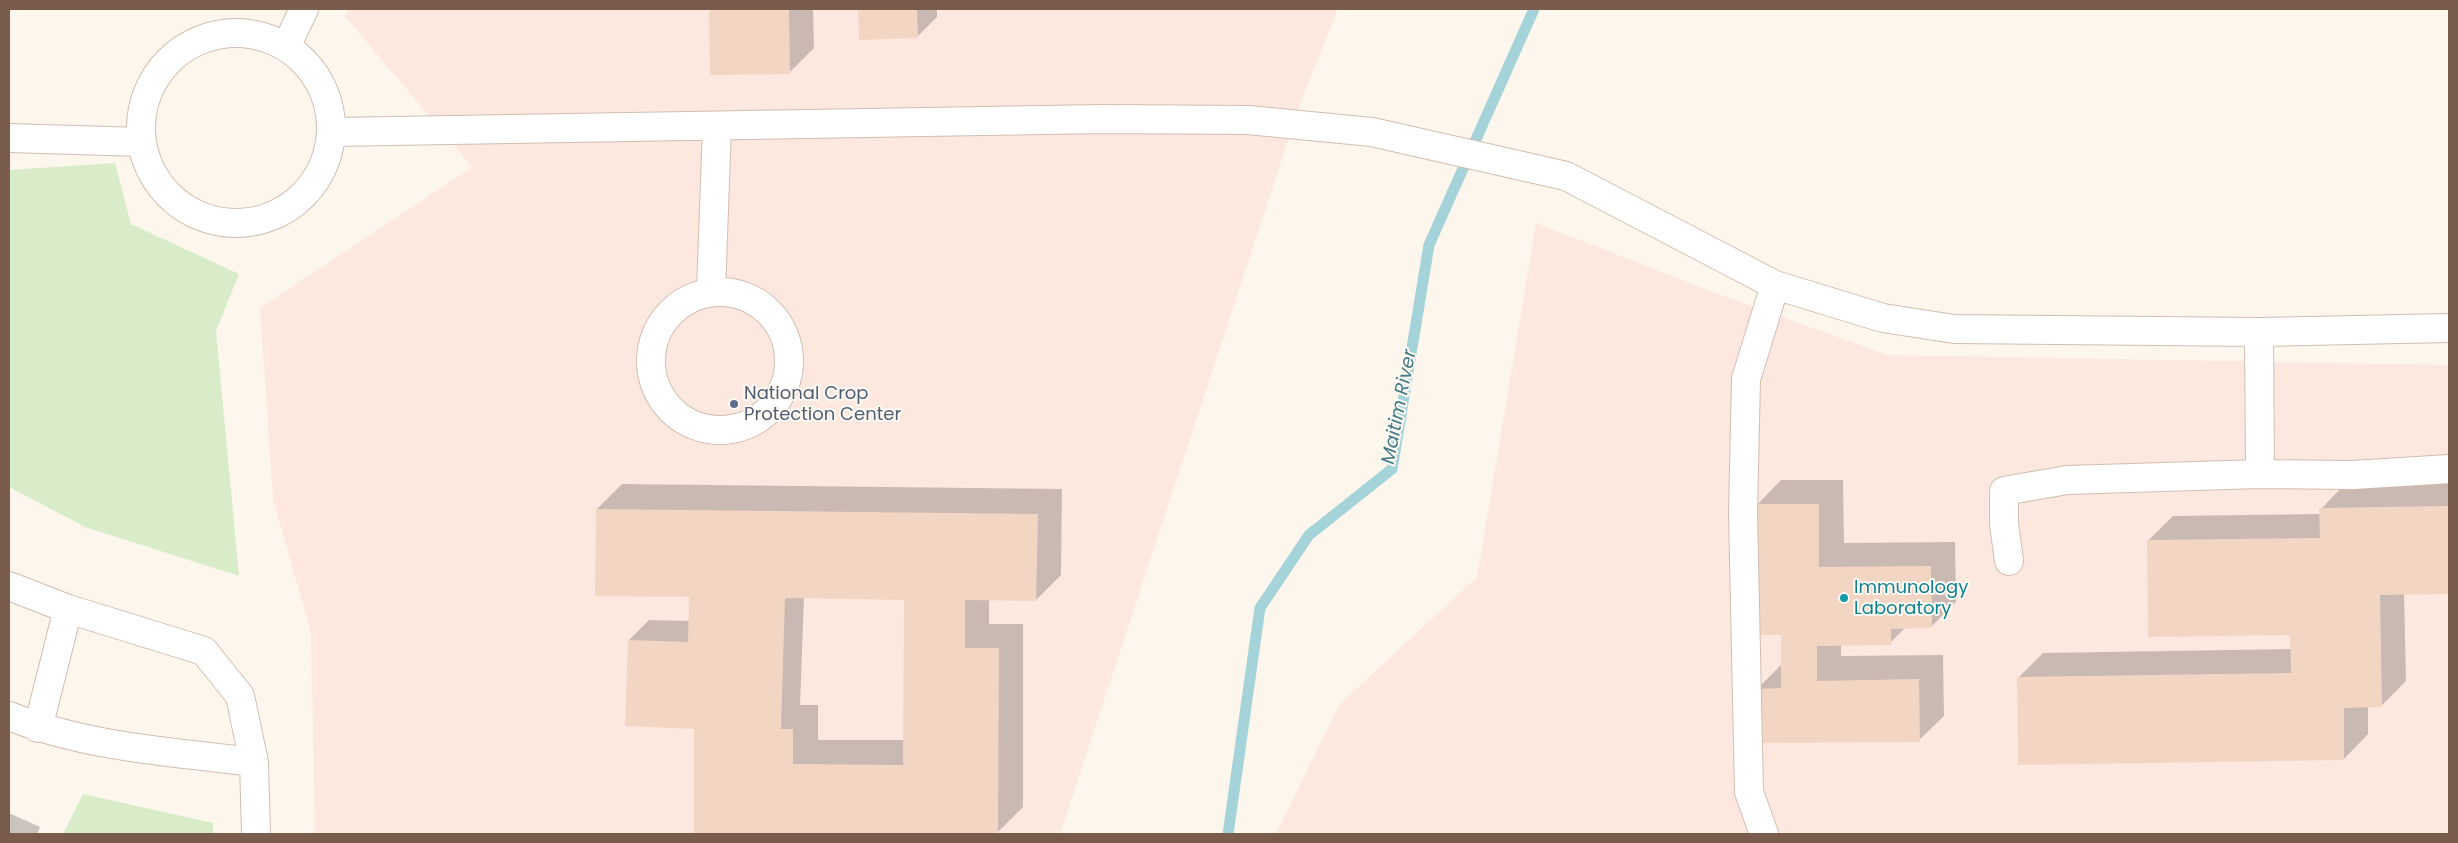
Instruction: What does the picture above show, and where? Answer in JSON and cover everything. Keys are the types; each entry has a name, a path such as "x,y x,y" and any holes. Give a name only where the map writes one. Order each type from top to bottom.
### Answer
{"street":[{"path":"286,47 304,9"},
{"path":"227,33 258,35 286,47 306,63 321,83 330,107 332,132 325,162 310,190 286,210 257,221 225,223 195,214 169,196 151,172 141,142 142,111 152,82 172,58 197,41 227,33"},
{"path":"332,132 1103,119 1248,120 1372,132 1566,176 1775,285 1883,318 1954,329 2258,332 2449,328"},
{"path":"711,292 717,126"},
{"path":"9,138 141,142"},
{"path":"1764,834 1749,792 1743,513 1746,380 1775,285"},
{"path":"711,292 733,293 754,300 772,315 784,334 790,356 787,378 778,399 763,415 743,426 720,430 698,426 678,416 662,399 653,378 650,355 656,332 670,313 688,299 711,292"},
{"path":"2258,332 2260,474"},
{"path":"2009,561 2004,524 2004,491 2067,480 2260,474 2353,475 2449,469"},
{"path":"9,586 68,610 204,652 240,696 254,762 256,834"},
{"path":"38,728 68,610"},
{"path":"9,716 38,728 112,745 254,762"}],"shaded area":[{"name":"National Crop Protection Center","path":"349,9 1338,9 1302,98 1060,834 315,834 311,633 273,499 260,308 472,167 345,16"},
{"path":"1536,223 1718,294 1888,355 2449,365 2449,834 1276,834 1340,704 1477,577"}],"green space":[{"path":"115,163 131,224 239,274 216,331 239,576 85,527 9,487 9,170"},
{"path":"83,794 213,823 213,834 63,834"}],"building":[{"path":"709,9 789,9 790,74 710,75"},
{"path":"858,9 917,9 918,38 859,40"},
{"name":"Immunology Laboratory","path":"1755,504 1819,504 1819,567 1931,566 1932,628 1891,629 1891,645 1817,646 1817,681 1919,679 1920,742 1757,743 1756,689 1781,688 1781,635 1757,635"},
{"path":"2449,506 2449,594 2380,595 2382,707 2344,708 2344,760 2018,765 2017,677 2291,673 2290,635 2148,637 2147,540 2320,538 2319,508"},
{"path":"596,509 1038,514 1036,601 965,600 965,648 999,648 998,833 694,834 694,729 625,726 628,640 688,642 689,597 595,596","holes":["785,598 904,600 903,765 793,764 793,729 781,729"]}],"waterway":[{"name":"Maitim River","path":"1228,834 1260,608 1309,535 1392,469 1429,245 1534,9"}],"place":[{"name":"National Crop Protection Center","path":"734,404"},
{"name":"Immunology Laboratory","path":"1844,598"}]}
